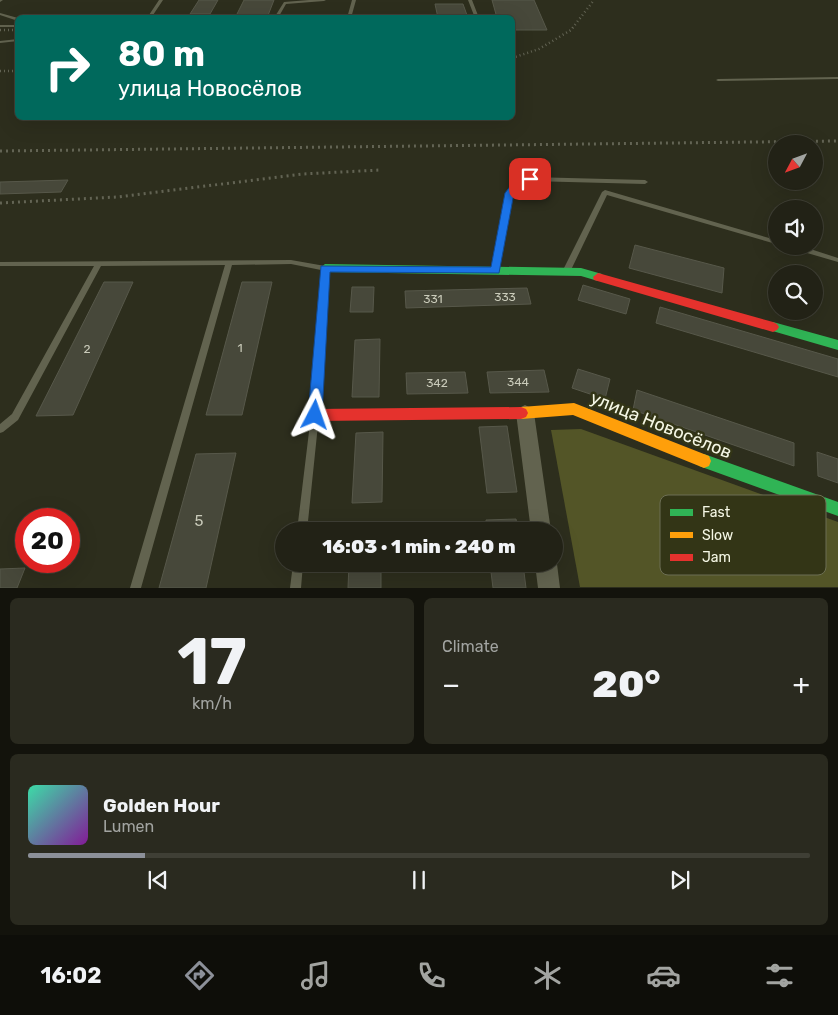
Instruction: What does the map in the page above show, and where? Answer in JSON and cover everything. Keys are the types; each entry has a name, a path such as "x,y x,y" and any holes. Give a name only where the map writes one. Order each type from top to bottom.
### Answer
{"street":[{"path":"324,268 581,272 838,345"},
{"name":"улица Новосёлов","path":"315,415 525,413 574,409 704,461 797,495"},
{"path":"525,413 540,522"},
{"name":"улица Новосёлов","path":"826,506 838,510"},
{"path":"547,572 549,588"}],"lane":[{"path":"151,15 161,0"},
{"path":"278,15 285,2 324,0"},
{"path":"350,15 354,0"},
{"path":"470,0 476,15"},
{"path":"0,14 15,19"},
{"path":"0,26 15,26"},
{"path":"0,42 15,40"},
{"path":"718,80 838,78"},
{"path":"496,271 509,193 518,182 530,179 645,182"},
{"path":"566,272 605,192 768,240"},
{"path":"822,255 838,260"},
{"path":"0,264 98,265 291,262 324,268 315,415 303,522"},
{"path":"135,588 230,263"},
{"path":"0,429 15,417 98,265"},
{"path":"296,588 297,572"}],"green space":[{"path":"581,429 763,495 660,495 660,575 826,575 826,518 838,522 838,587 580,587 551,430"}],"building":[{"path":"199,0 218,0 210,14 190,14"},
{"path":"244,0 274,0 268,15 236,15"},
{"path":"492,0 534,0 547,30 515,30 515,15 496,15"},
{"path":"435,4 463,4 467,15 437,15"},
{"path":"68,180 61,192 0,194 0,182"},
{"path":"635,245 724,268 722,293 629,268"},
{"path":"104,282 133,282 73,415 36,416"},
{"path":"242,282 272,282 242,415 206,415"},
{"path":"583,285 630,299 626,314 578,300"},
{"path":"352,287 374,287 373,312 350,312"},
{"path":"527,288 531,304 406,308 405,291"},
{"path":"660,307 838,359 838,377 656,323"},
{"path":"380,339 379,397 352,397 355,340"},
{"path":"578,369 610,379 605,399 572,388"},
{"path":"544,370 549,392 490,393 487,372"},
{"path":"465,372 468,393 407,394 406,373"},
{"path":"637,390 794,443 794,466 633,410"},
{"path":"507,426 517,492 487,493 479,427"},
{"path":"383,432 382,502 352,503 356,433"},
{"path":"817,452 838,459 838,483 818,476"},
{"path":"236,453 206,588 159,588 196,454"},
{"path":"516,519 516,522 486,522 486,520"},
{"path":"15,568 15,573 23,573 17,588 0,588 0,569"},
{"path":"349,572 381,572 381,588 348,588"},
{"path":"491,572 524,572 526,588 493,588"}],"railway":[{"path":"515,57 539,49 571,30 594,0"},
{"path":"0,30 13,30"},
{"path":"0,71 15,71"},
{"path":"0,151 838,141"},
{"path":"0,203 117,197 303,174 380,170"}],"traffic: fast":[{"path":"325,268 581,272 598,277"},
{"path":"773,327 838,345"},
{"path":"704,461 799,495"},
{"path":"826,505 838,509"}],"traffic: slow":[{"path":"521,413 574,409 704,461"}],"traffic: jam":[{"path":"598,277 773,327"},
{"path":"315,415 521,413"}],"route":[{"path":"315,415 324,268 496,271 509,193 518,182 530,179"}]}
